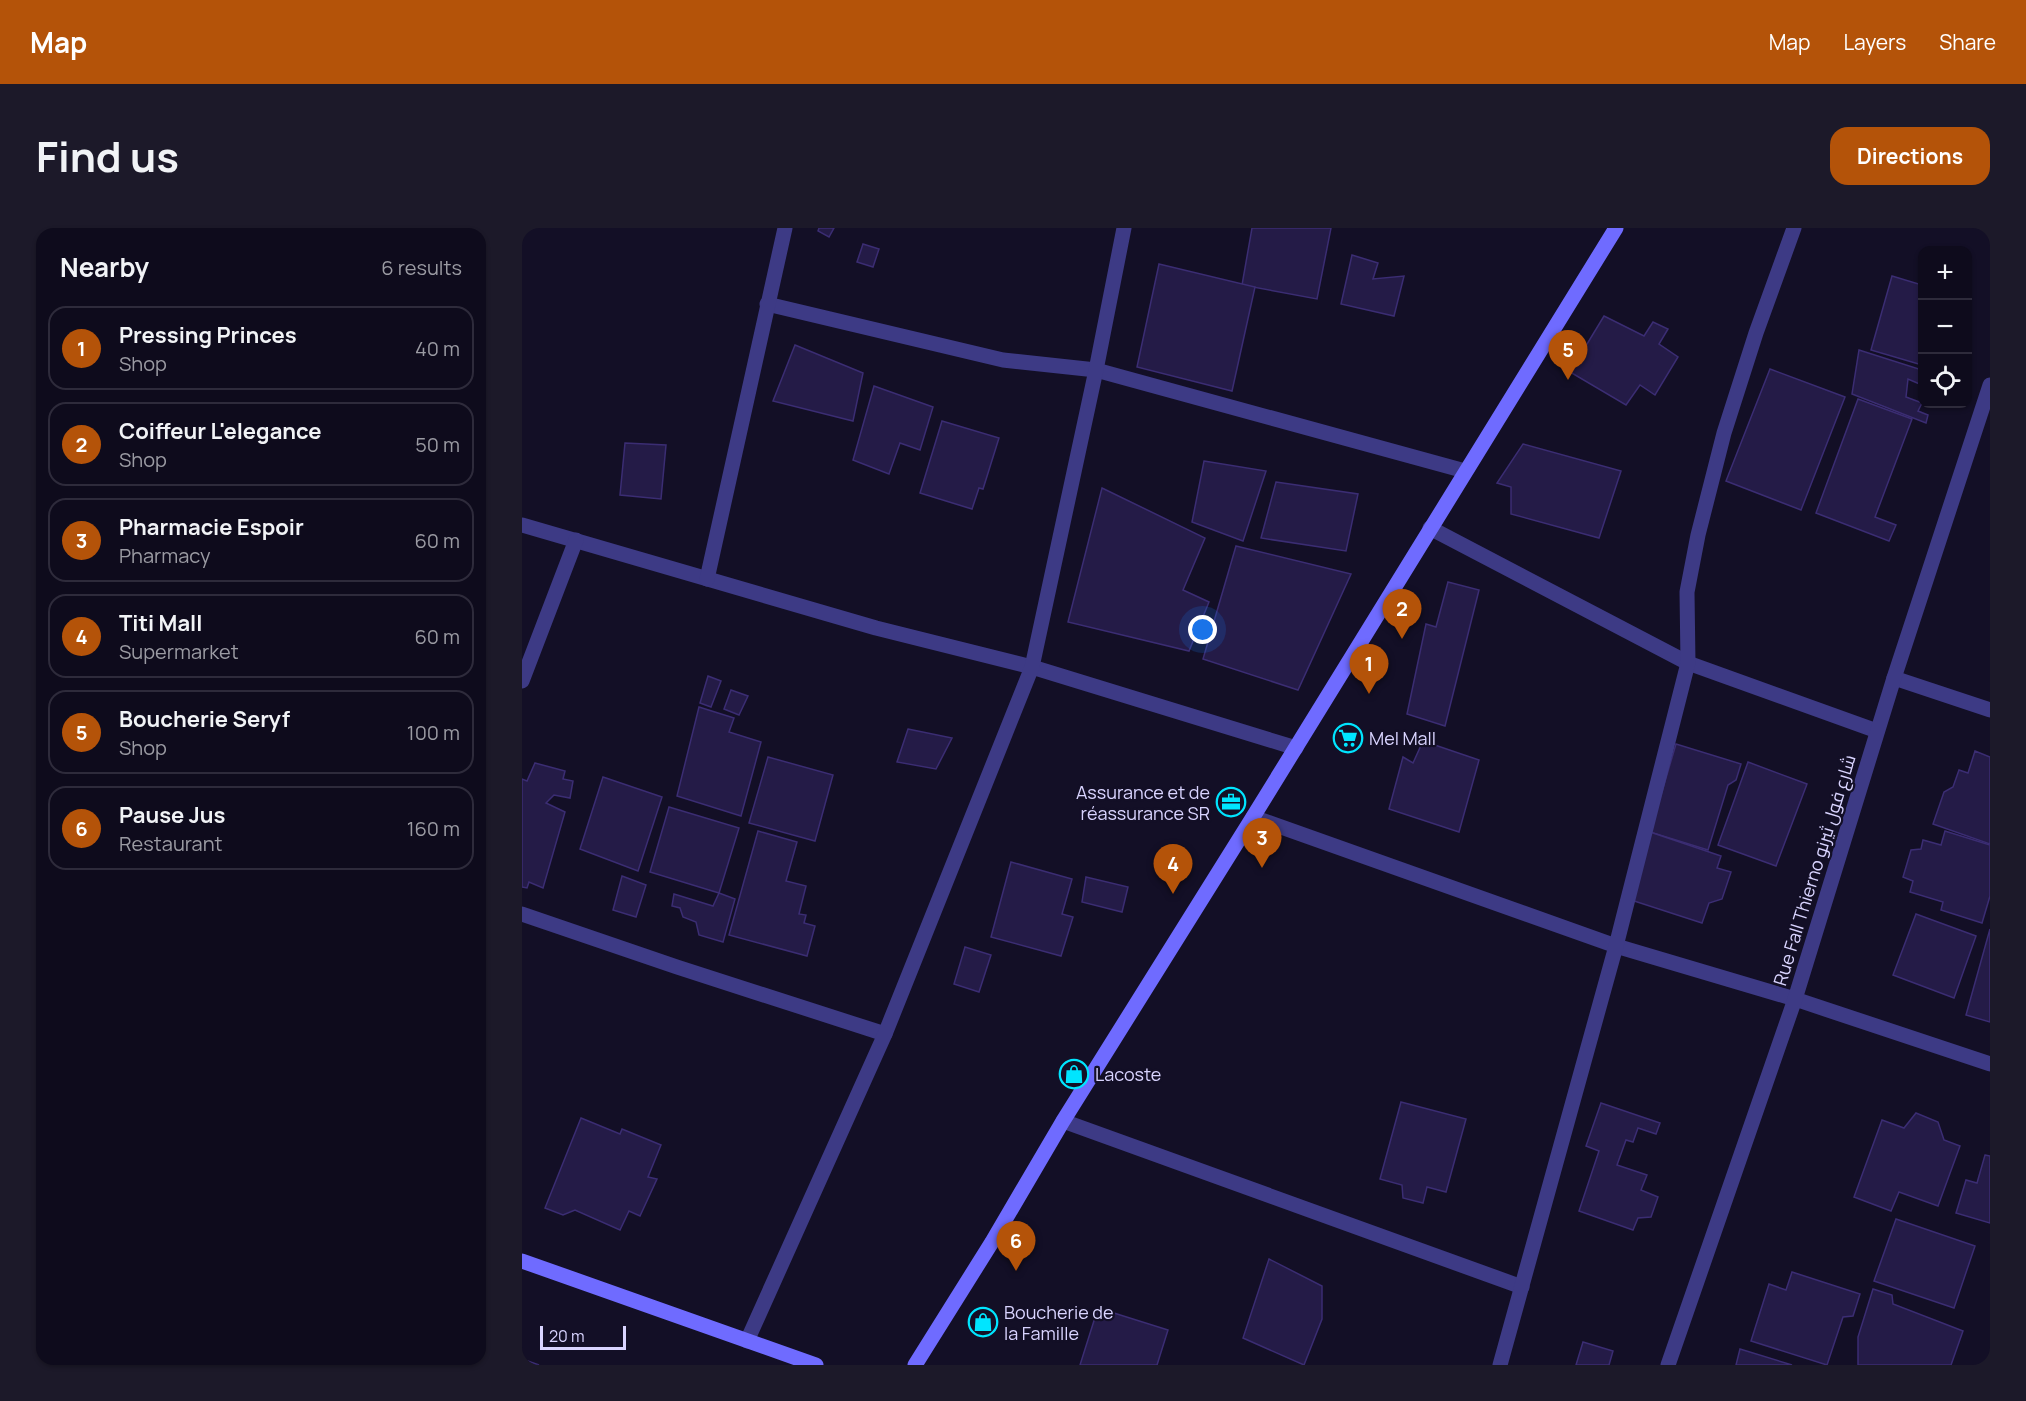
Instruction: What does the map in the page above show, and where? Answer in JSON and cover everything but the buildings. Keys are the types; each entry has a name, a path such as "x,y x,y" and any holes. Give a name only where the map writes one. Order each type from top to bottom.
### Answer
{"street":[{"path":"707,579 785,228"},
{"path":"747,1341 885,1034 1032,668 1124,228"},
{"path":"915,1365 992,1242 1063,1121 1616,228"},
{"path":"1500,1365 1616,946 1689,663 1688,592 1698,535 1724,434 1756,333 1794,228"},
{"path":"767,304 1003,360 1096,370 1465,471"},
{"name":"Rue Fall Thierno شارع فول ثيرنو","path":"1668,1365 1795,999 1877,731 1990,385"},
{"path":"522,525 876,628 1032,668 1296,748"},
{"path":"1430,528 1689,663 1877,731"},
{"path":"522,681 576,540"},
{"path":"1894,678 1990,710"},
{"path":"1253,817 1616,946 1795,999 1990,1064"},
{"path":"522,914 885,1034"},
{"path":"1063,1121 1522,1287"},
{"path":"522,1261 816,1365"}],"place":[{"name":"Boucherie Seryf","path":"1568,380"},
{"name":"Coiffeur L'elegance","path":"1402,639"},
{"name":"Pressing Princes","path":"1369,694"},
{"name":"Mel Mall","path":"1348,738"},
{"name":"Assurance et de réassurance SR","path":"1231,802"},
{"name":"Pharmacie Espoir","path":"1262,868"},
{"name":"Titi Mall","path":"1173,894"},
{"name":"Lacoste","path":"1074,1074"},
{"name":"Pause Jus","path":"1016,1271"},
{"name":"Boucherie de la Famille","path":"983,1322"}]}
